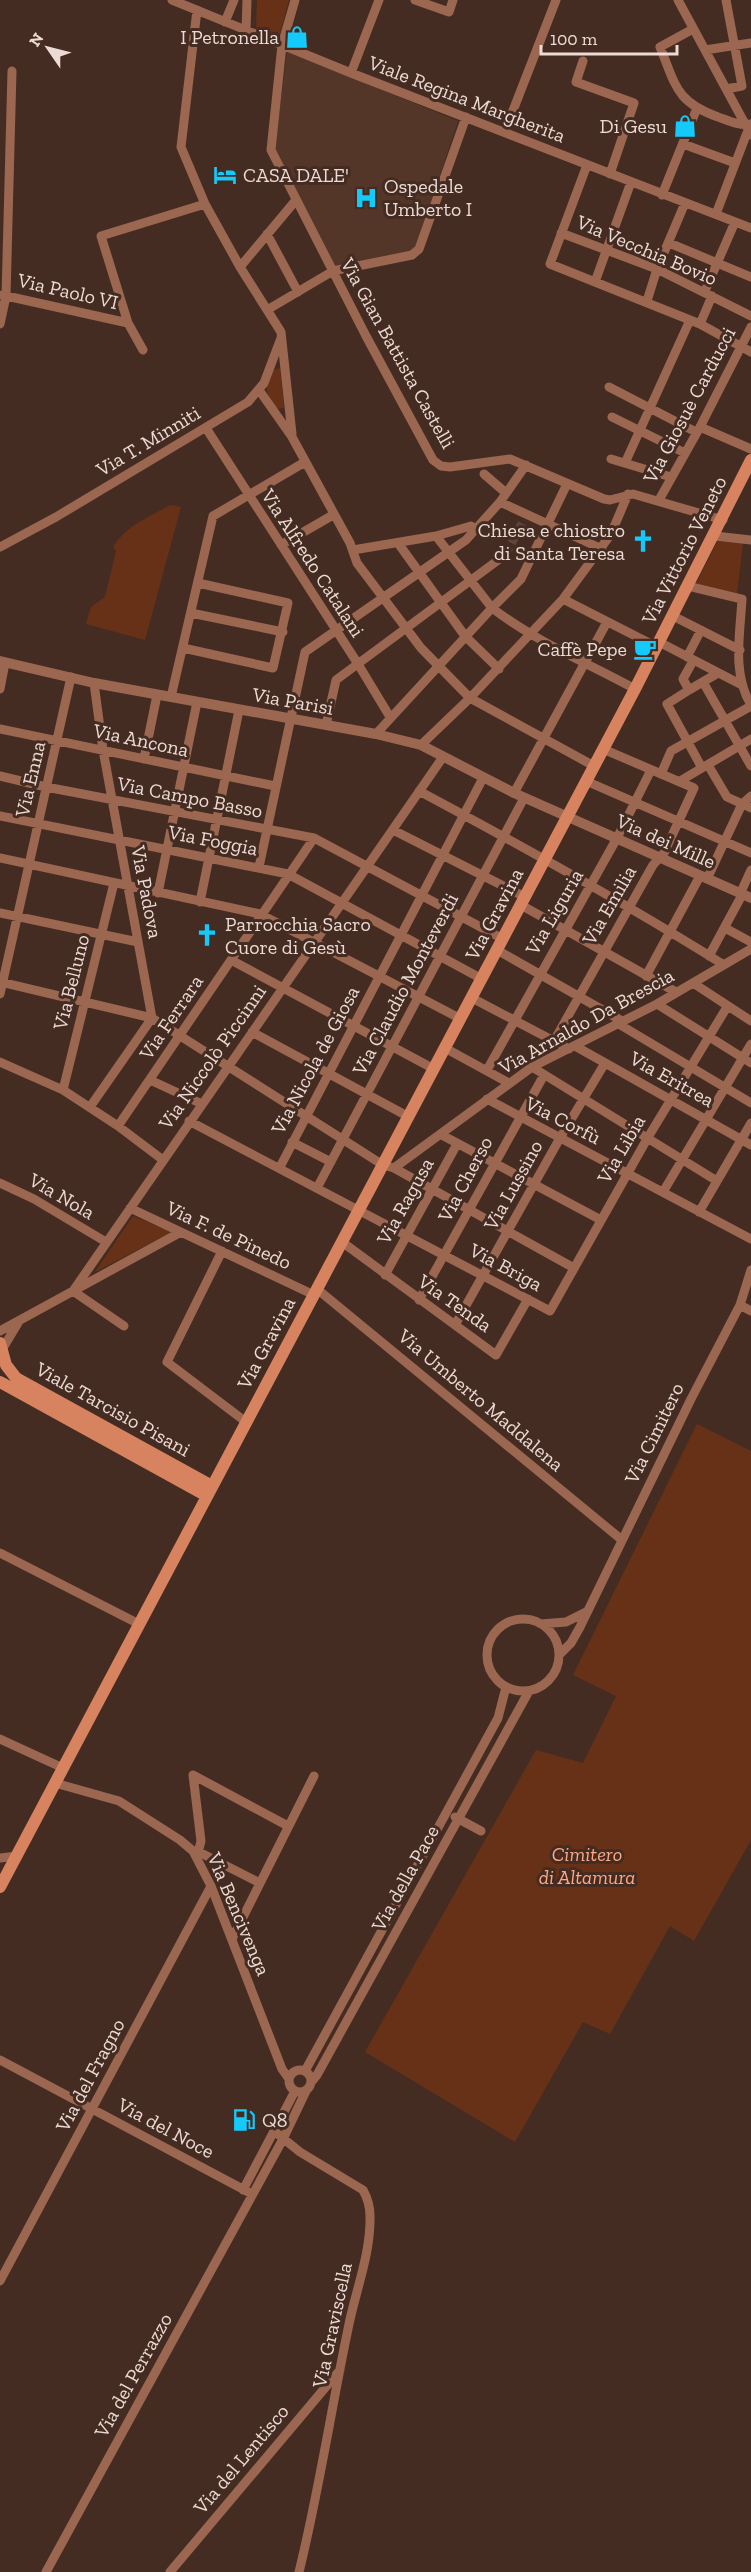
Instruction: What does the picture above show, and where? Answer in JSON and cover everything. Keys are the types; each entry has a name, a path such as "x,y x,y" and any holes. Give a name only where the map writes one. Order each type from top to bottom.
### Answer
{"main road":[{"name":"Via Vittorio Veneto","path":"567,817 715,536 751,460"},
{"name":"Via Gravina","path":"0,1887 359,1210 388,1167 409,1117 567,817"},
{"name":"Viale Tarcisio Pisani","path":"2,1353 10,1372 16,1378 210,1491"},
{"name":"Viale Tarcisio Pisani","path":"0,1382 210,1491"}],"street":[{"name":"Viale Regina Margherita","path":"172,0 351,73 751,228"},
{"path":"225,22 234,0"},
{"path":"246,30 247,0"},
{"name":"Via Gian Battista Castelli","path":"295,0 282,45 271,150 433,460 441,466 450,467 510,459 607,500 628,494 659,500 723,520"},
{"path":"351,73 379,0"},
{"path":"415,0 449,12 453,0"},
{"path":"505,131 556,0"},
{"path":"678,0 749,129"},
{"path":"726,0 742,86 726,89"},
{"path":"197,10 181,147 205,204 282,336 292,437"},
{"path":"693,29 660,47 681,96 697,108 749,129"},
{"path":"705,50 751,43"},
{"path":"583,61 576,82 634,103 610,174"},
{"path":"0,324 12,71"},
{"path":"662,195 697,108"},
{"path":"267,310 333,271 412,255 419,249 466,117"},
{"path":"716,214 749,129"},
{"path":"683,144 735,163"},
{"path":"587,165 550,264 700,324 751,352"},
{"path":"595,282 631,182"},
{"path":"240,267 296,200"},
{"path":"647,301 657,269 685,203"},
{"path":"143,350 128,323 101,236 205,204"},
{"path":"700,324 718,262 735,222"},
{"name":"Via Vecchia Bovio","path":"561,233 657,269 751,316"},
{"path":"267,234 298,292"},
{"path":"669,243 751,277"},
{"name":"Via Paolo VI","path":"3,295 128,323"},
{"path":"625,463 690,320"},
{"name":"Via Giosuè Carducci","path":"659,500 751,327"},
{"name":"Via T. Minniti","path":"0,547 56,517 248,402 259,390 270,370 282,336"},
{"path":"609,387 698,429 751,449"},
{"path":"259,390 292,437 353,550 357,563 438,666 470,698 594,766"},
{"path":"612,417 685,453"},
{"name":"Via Alfredo Catalani","path":"206,429 390,717"},
{"path":"611,459 671,477"},
{"path":"171,697 213,516 249,497 305,462"},
{"path":"258,867 305,652 449,553 477,530 526,465"},
{"path":"484,474 506,493"},
{"path":"376,734 465,636 521,579 567,484"},
{"path":"421,745 499,669 563,599 602,549 618,522 628,494"},
{"path":"500,502 526,517 549,524 602,549"},
{"path":"281,545 333,515"},
{"path":"353,550 436,536 471,526 477,530"},
{"path":"436,536 492,608 532,634 636,689"},
{"path":"715,536 751,540"},
{"path":"398,543 465,636 499,669"},
{"path":"326,725 336,680 505,555"},
{"path":"183,648 273,668 283,632 288,603 198,583"},
{"path":"661,774 671,752 751,706 740,684 742,599 688,586"},
{"path":"563,599 740,684"},
{"path":"191,613 283,632"},
{"path":"673,616 740,650"},
{"name":"Via Claudio Monteverdi","path":"317,1188 504,836 543,740 607,622"},
{"path":"689,690 683,678 701,630"},
{"path":"0,689 3,662"},
{"name":"Via Parisi","path":"3,662 94,683 376,734 421,745 519,796 567,817"},
{"path":"718,673 668,704 687,741 727,797 747,806"},
{"name":"Via Enna","path":"0,994 71,676"},
{"path":"703,682 751,766"},
{"name":"Via Padova","path":"94,683 103,750 152,1018"},
{"path":"144,759 157,695"},
{"path":"158,893 197,702"},
{"path":"200,902 239,710"},
{"name":"Via Ancona","path":"0,729 275,786"},
{"path":"603,749 680,782 751,739"},
{"name":"Via Niccolò Piccinni","path":"73,1291 442,757"},
{"name":"Via Liguria","path":"487,1070 617,838 651,770"},
{"name":"Via Campo Basso","path":"0,776 46,787 314,838 462,917 540,974 579,996 690,1068 751,1103"},
{"name":"Via Nicola de Giosa","path":"280,1167 483,778"},
{"path":"586,781 751,853"},
{"name":"Via Emilia","path":"554,1041 629,908 664,853 694,788 680,782"},
{"path":"419,791 545,859 671,931 724,965"},
{"path":"646,976 751,796"},
{"name":"Via Foggia","path":"0,816 288,874 482,979"},
{"name":"Via dei Mille","path":"567,817 745,896"},
{"path":"393,830 482,875 565,930 676,992"},
{"name":"Via Ferrara","path":"118,1126 180,1037 260,914 314,838"},
{"path":"0,858 260,914 461,1019"},
{"path":"709,956 745,896 751,870"},
{"name":"Via Belluno","path":"63,1090 114,883"},
{"path":"0,914 138,942"},
{"path":"724,928 751,942"},
{"name":"Via Arnaldo Da Brescia","path":"388,1167 440,1134 532,1067 657,1004 751,949"},
{"path":"741,954 751,959"},
{"path":"231,960 434,1069"},
{"path":"1,982 152,1018 342,1140 574,1268"},
{"path":"693,983 751,1021"},
{"name":"Via Eritrea","path":"472,998 554,1041 605,1063 747,1142"},
{"path":"657,1004 747,1061"},
{"name":"Via Libia","path":"550,1311 670,1099 727,1007"},
{"path":"90,1107 152,1018"},
{"path":"252,1032 409,1117"},
{"path":"663,1192 725,1088 747,1061 751,1044"},
{"path":"446,1048 509,1083"},
{"path":"0,1062 63,1090 118,1126 163,1160"},
{"name":"Via Lussino","path":"456,1325 533,1185 605,1063"},
{"path":"532,1067 582,1100 717,1181"},
{"name":"Via Cherso","path":"419,1300 544,1074"},
{"path":"150,1080 202,1104"},
{"name":"Via Corfù","path":"487,1099 751,1239"},
{"name":"Via Briga","path":"189,1121 550,1311"},
{"path":"699,1212 717,1181 747,1142 751,1124"},
{"path":"440,1134 601,1220"},
{"path":"292,1142 331,1162"},
{"name":"Via Ragusa","path":"385,1275 457,1144"},
{"name":"Via Nola","path":"0,1183 34,1199 106,1242"},
{"name":"Via F. de Pinedo","path":"130,1208 316,1292"},
{"path":"0,1331 181,1232"},
{"name":"Via Tenda","path":"342,1242 496,1355 528,1299"},
{"path":"222,1251 166,1362 246,1422"},
{"name":"Via Cimitero","path":"559,1655 572,1643 588,1611 691,1399 740,1305 751,1270"},
{"path":"73,1291 124,1326"},
{"name":"Via Umberto Maddalena","path":"316,1292 622,1540"},
{"path":"740,1305 751,1311"},
{"path":"2,1353 18,1323"},
{"path":"0,1553 139,1624"},
{"path":"541,1624 566,1622 588,1611"},
{"path":"532,1620 541,1624 551,1632 557,1642 559,1655 554,1674 547,1682 529,1691 517,1691 497,1681 488,1663 489,1642 494,1633 511,1621 532,1620"},
{"name":"Via della Pace","path":"305,2071 498,1718 503,1708 506,1687"},
{"name":"Via della Pace","path":"312,2081 323,2065 529,1691"},
{"path":"0,1739 63,1768"},
{"path":"260,1883 198,1854 201,1841 193,1775 288,1826"},
{"path":"232,1939 314,1776"},
{"name":"Via Bencivenga","path":"55,1783 119,1801 198,1854 282,2069 291,2076"},
{"path":"447,1813 481,1831"},
{"path":"0,1858 17,1856"},
{"name":"Via del Fragno","path":"0,2281 211,1886"},
{"name":"Via del Noce","path":"0,2060 248,2192"},
{"path":"248,2192 283,2139 312,2081 309,2074 299,2070 291,2076 290,2087 295,2091 306,2091"},
{"path":"248,2192 274,2131 295,2091"},
{"name":"Via Graviscella","path":"274,2131 300,2152 363,2190 368,2199 370,2217 368,2241 299,2572"},
{"name":"Via del Perrazzo","path":"46,2572 248,2192"},
{"name":"Via del Lentisco","path":"170,2572 340,2369"}],"shaded area":[{"name":"Ospedale Umberto I","path":"287,51 458,121 416,246 410,252 334,268 275,149"}],"green space":[{"path":"257,0 289,0 279,37 256,29"},
{"path":"280,368 284,408 276,409 268,394 267,386 273,370"},
{"path":"170,505 181,507 145,640 86,624 91,607 105,597 116,551 113,547 124,533"},
{"path":"718,540 743,543 737,594 696,584"},
{"path":"133,1216 172,1232 95,1272"},
{"name":"Cimitero di Altamura","path":"697,1424 751,1451 751,1840 694,1941 670,1926 610,2034 583,2022 515,2142 365,2052 536,1750 583,1763 616,1696 573,1675"}],"tunnel":[{"path":"505,555 524,520"}],"place":[{"name":"I Petronella","path":"297,37"},
{"name":"Di Gesu","path":"685,126"},
{"name":"CASA DALE'","path":"225,175"},
{"name":"Ospedale Umberto I","path":"366,198"},
{"name":"Chiesa e chiostro di Santa Teresa","path":"643,541"},
{"name":"Caffè Pepe","path":"645,649"},
{"name":"Parrocchia Sacro Cuore di Gesù","path":"207,935"},
{"name":"Q8","path":"244,2120"}]}
